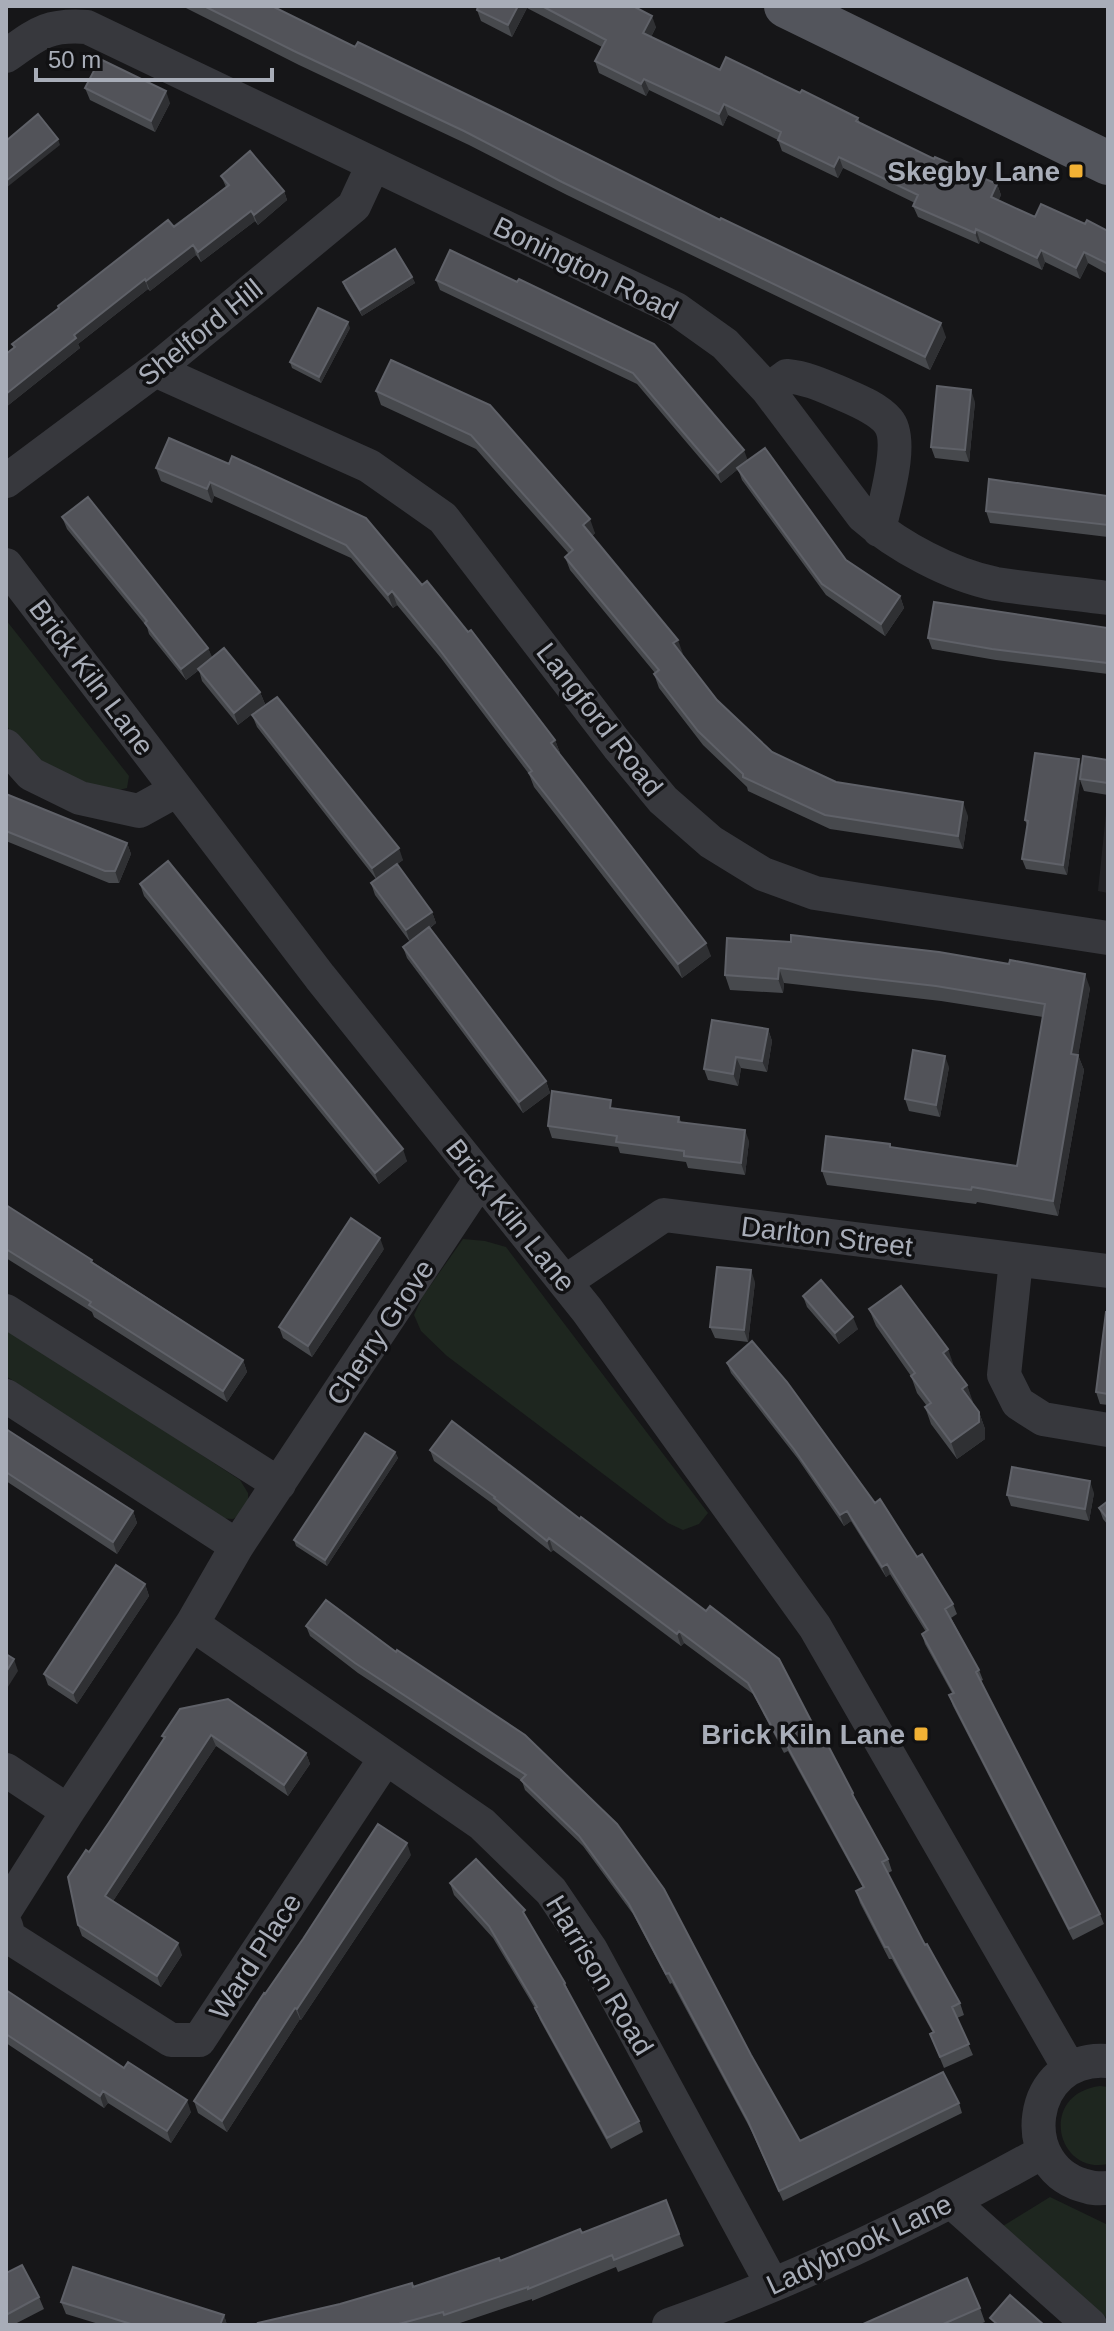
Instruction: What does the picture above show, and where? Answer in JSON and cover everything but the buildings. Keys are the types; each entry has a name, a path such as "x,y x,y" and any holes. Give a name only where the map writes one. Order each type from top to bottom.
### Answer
{"main road":[{"path":"786,6 1108,163"}],"street":[{"name":"Bonington Road","path":"6,56 41,31 67,25 87,27 676,309 725,344 768,390 863,516 879,530 943,567 993,583 1108,598"},
{"name":"Shelford Hill","path":"6,481 155,370 354,206 373,165"},
{"name":"Langford Road","path":"155,370 369,466 443,518 663,800 711,842 763,874 815,893 1108,938"},
{"path":"768,390 787,376 804,378 861,402 887,419 894,430 895,450 879,530"},
{"name":"Brick Kiln Lane","path":"6,565 320,977 565,1282 815,1627 1069,2068"},
{"path":"6,746 31,774 80,798 139,811 177,790"},
{"name":"Cherry Grove","path":"192,1624 237,1546 481,1178"},
{"name":"Darlton Street","path":"565,1282 664,1215 1108,1271"},
{"path":"1016,1260 1004,1375 1018,1403 1043,1419 1108,1430"},
{"path":"6,1311 279,1484"},
{"path":"6,1396 237,1546"},
{"path":"6,1909 192,1624"},
{"name":"Harrison Road","path":"192,1624 482,1824 551,1891 591,1950 772,2284"},
{"name":"Ward Place","path":"6,1926 9,1937 171,2040 199,2040 385,1759"},
{"path":"6,1770 68,1811"},
{"path":"1108,2061 1094,2060 1069,2068 1051,2083 1040,2105 1037,2128 1043,2152 1055,2168 1071,2180 1089,2187 1108,2188"},
{"name":"Ladybrook Lane","path":"669,2325 737,2314 772,2284 952,2202 1043,2152"},
{"path":"952,2202 1090,2325"}],"shaded area":[{"path":"6,620 129,776 127,788 111,792 51,769 15,739 6,724"},
{"path":"1108,794 1108,893 1098,891"},
{"path":"463,1239 506,1247 708,1513 699,1524 683,1530 668,1523 447,1356 421,1331 414,1315 423,1296"},
{"path":"6,1327 240,1480 248,1493 248,1510 233,1519 218,1518 6,1376"},
{"path":"1108,2087 1108,2164 1090,2164 1076,2158 1066,2146 1061,2132 1062,2117 1068,2103 1080,2092"},
{"path":"1050,2197 1108,2225 1108,2319 1003,2226"}],"place":[{"name":"Skegby Lane","path":"1076,171"},
{"name":"Brick Kiln Lane","path":"921,1734"}]}
